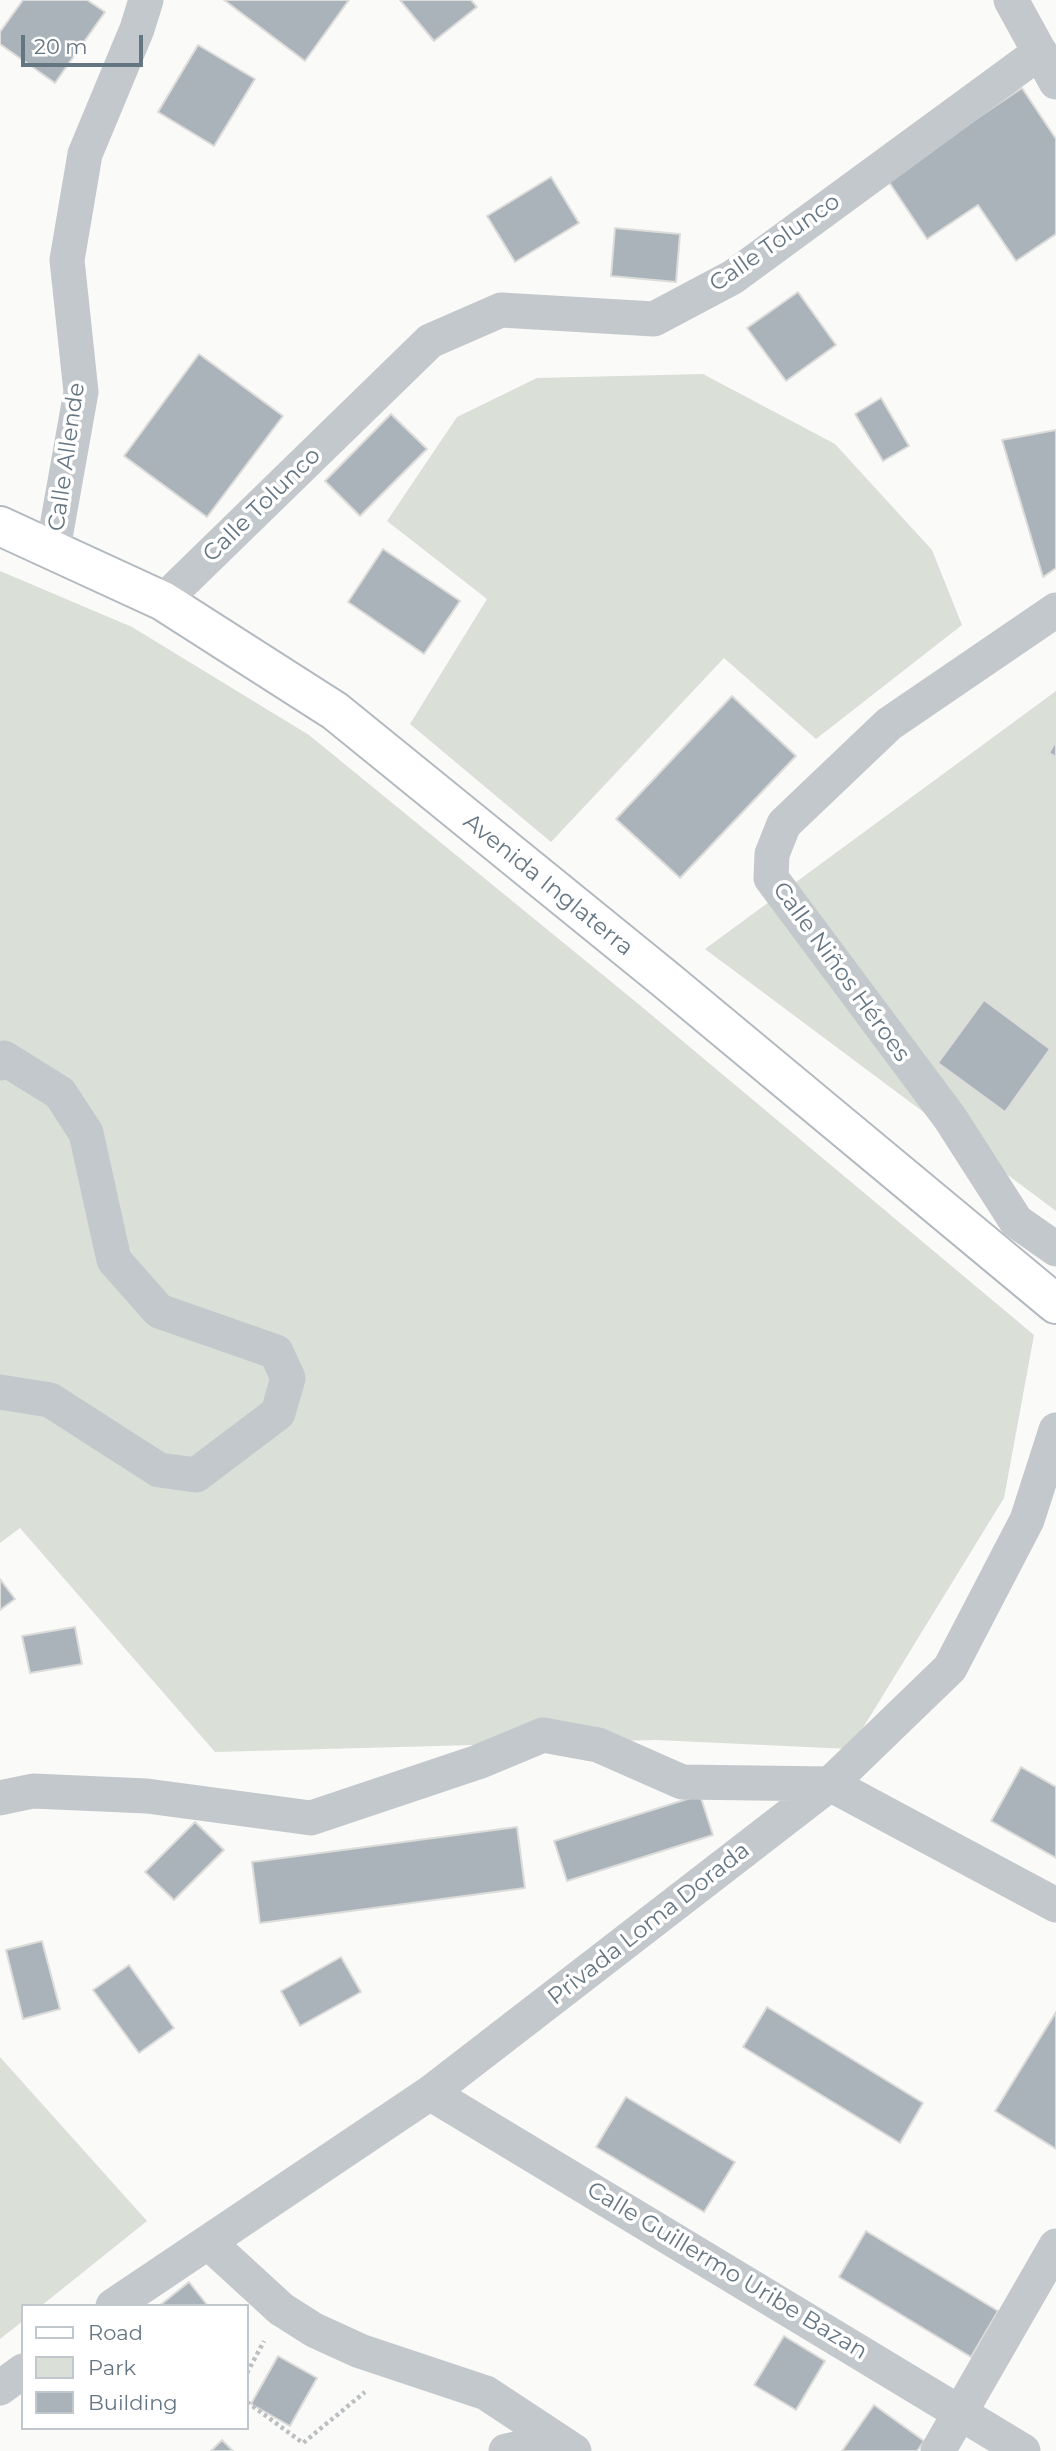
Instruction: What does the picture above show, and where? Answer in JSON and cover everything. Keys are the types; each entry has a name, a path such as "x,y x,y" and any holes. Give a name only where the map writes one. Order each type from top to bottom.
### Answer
{"main road":[{"name":"Avenida Inglaterra","path":"0,526 163,601 335,711 665,979 1056,1304"}],"street":[{"name":"Calle Allende","path":"54,549 81,393 67,260 82,167 146,0"},
{"path":"1012,0 1048,67"},
{"name":"Calle Tolunco","path":"163,601 430,341 501,310 654,319 733,277 1048,67"},
{"name":"Calle Niños Héroes","path":"1056,610 889,724 784,824 772,854 771,878 950,1118 1016,1221 1056,1249"},
{"path":"0,1392 50,1400 159,1470 196,1475 278,1413 288,1378 276,1352 159,1311 114,1260 86,1133 60,1093 2,1057"},
{"name":"Privada Loma Dorada","path":"116,2304 430,2093 830,1784 950,1668 1027,1520 1056,1430"},
{"path":"0,1798 33,1791 148,1796 311,1818 478,1762 542,1735 598,1745 682,1782 830,1784 1056,1905"},
{"name":"Calle Guillermo Uribe Bazan","path":"430,2093 961,2411 1023,2451"},
{"path":"208,2242 281,2309 314,2330 398,2365 486,2393 574,2451"},
{"path":"939,2451 1056,2246"},
{"path":"0,2388 21,2372"},
{"path":"506,2451 529,2446 561,2451"}],"path":[{"path":"248,2403 303,2442 398,2365"}],"green space":[{"path":"703,374 835,444 932,550 962,625 816,739 724,658 551,842 410,724 487,599 387,521 457,417 537,378"},
{"path":"0,571 132,627 309,735 636,1002 1034,1335 1004,1498 850,1749 656,1740 215,1752 20,1528 0,1543"},
{"path":"1056,691 1056,1211 705,949"},
{"path":"0,2057 147,2221 43,2304 21,2304 21,2323 0,2339"}],"building":[{"path":"23,0 87,0 105,12 55,83 0,44 0,32"},
{"path":"224,0 349,0 305,61"},
{"path":"400,0 471,0 477,7 434,41"},
{"path":"198,45 255,79 214,146 158,112"},
{"path":"1022,88 1056,139 1056,234 1016,261 978,205 927,239 887,179"},
{"path":"551,177 579,223 515,262 487,216"},
{"path":"615,228 680,234 676,282 611,276"},
{"path":"798,292 836,345 786,381 747,328"},
{"path":"199,354 283,416 207,517 124,456"},
{"path":"881,398 909,446 883,461 855,414"},
{"path":"391,414 427,449 360,516 325,481"},
{"path":"1056,430 1056,568 1043,577 1002,440"},
{"path":"383,549 460,601 424,654 348,602"},
{"path":"732,696 796,756 680,878 616,819"},
{"path":"1056,741 1056,757 1049,753"},
{"path":"984,1000 1050,1049 1005,1112 938,1063"},
{"path":"0,1579 15,1599 0,1610"},
{"path":"75,1627 82,1664 30,1673 22,1636"},
{"path":"1021,1767 1056,1787 1056,1858 991,1821"},
{"path":"700,1795 713,1835 567,1881 554,1841"},
{"path":"195,1822 224,1850 174,1900 145,1872"},
{"path":"517,1827 525,1888 260,1923 252,1862"},
{"path":"42,1941 60,2009 23,2019 6,1950"},
{"path":"341,1957 361,1992 300,2026 281,1991"},
{"path":"129,1965 174,2028 139,2053 93,1990"},
{"path":"767,2007 923,2103 900,2143 743,2047"},
{"path":"1056,2012 1056,2149 995,2111"},
{"path":"626,2097 735,2162 704,2212 596,2147"},
{"path":"866,2231 998,2311 971,2357 839,2277"},
{"path":"189,2282 206,2304 162,2304"},
{"path":"784,2336 825,2361 796,2410 754,2385"},
{"path":"278,2356 317,2378 290,2426 251,2404"},
{"path":"874,2405 924,2441 917,2451 842,2451"},
{"path":"222,2440 233,2451 211,2451"}]}
